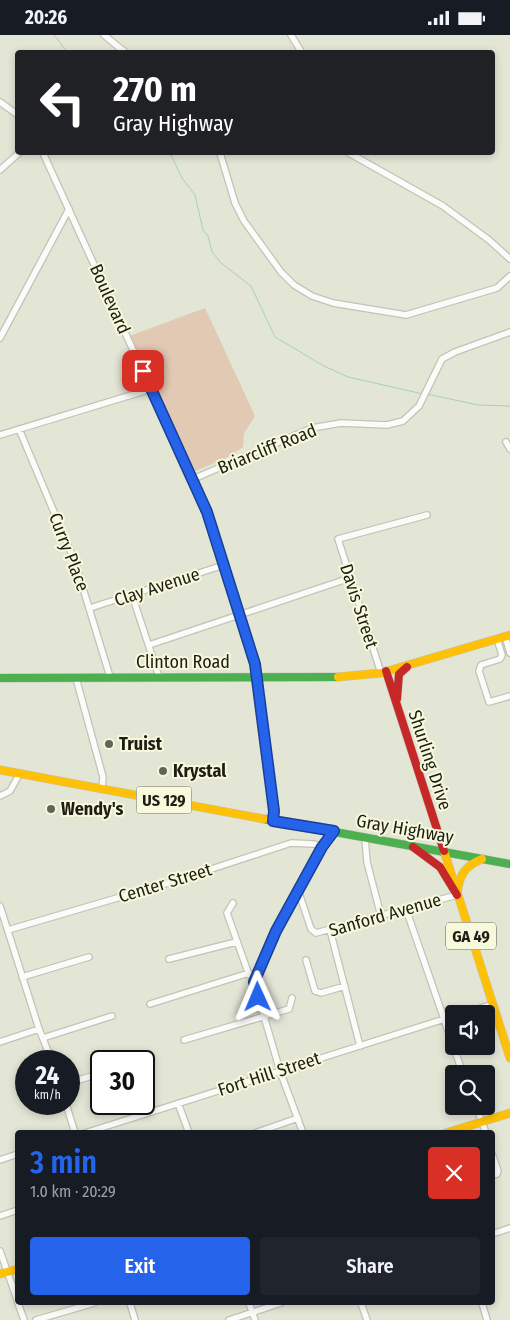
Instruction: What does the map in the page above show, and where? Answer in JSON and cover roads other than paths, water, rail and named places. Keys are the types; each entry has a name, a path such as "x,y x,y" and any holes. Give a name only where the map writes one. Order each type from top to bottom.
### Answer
{"main road":[{"name":"Clinton Road","path":"0,678 354,677 383,672 504,637"},
{"path":"398,708 397,681 399,674 408,665"},
{"name":"Shurling Drive","path":"383,672 398,708 510,1058"},
{"name":"Gray Highway","path":"0,770 444,851 510,865"},
{"name":"GA 49","path":"412,846 440,867 457,895"},
{"path":"457,895 462,871 467,865 482,859"},
{"path":"455,1130 510,1113"}],"street":[{"path":"104,35 122,50"},
{"path":"291,35 300,50"},
{"path":"0,102 15,113"},
{"path":"0,170 17,155"},
{"name":"Boulevard","path":"44,155 207,512 258,677 274,811 273,821"},
{"path":"221,155 236,203 244,221 281,272 294,285 312,296 332,303 406,315 496,288 510,276"},
{"path":"353,155 443,206 490,240 510,259"},
{"path":"0,337 68,209"},
{"name":"Briarcliff Road","path":"193,479 312,428 340,423 396,424 411,416 425,394 442,359 455,352 510,333"},
{"path":"0,435 151,389"},
{"name":"Curry Place","path":"19,429 75,562 110,677"},
{"path":"506,442 510,449"},
{"name":"Davis Street","path":"383,672 338,539 427,515"},
{"name":"Clay Avenue","path":"90,609 224,565"},
{"path":"149,645 350,578"},
{"path":"132,595 159,677"},
{"path":"504,637 510,654 481,665 479,671 489,702 510,696"},
{"path":"500,659 504,637"},
{"path":"76,678 103,777 102,789"},
{"path":"0,796 10,791 20,773"},
{"path":"254,982 276,931 322,847 334,831"},
{"path":"365,838 367,862 381,916"},
{"name":"Center Street","path":"8,930 175,881 291,843 322,847"},
{"name":"Sanford Avenue","path":"298,890 313,932 316,933 457,895"},
{"path":"233,903 227,913 236,942 254,982 280,1071 302,1130"},
{"path":"0,906 3,924 8,930 39,1029 48,1050"},
{"path":"406,909 460,1065"},
{"path":"330,930 360,1045"},
{"path":"169,959 236,942"},
{"path":"22,977 89,957"},
{"path":"306,960 315,991 321,993 345,986"},
{"path":"150,1004 249,973"},
{"path":"184,1040 289,1009 292,998"},
{"path":"43,1038 112,1016"},
{"name":"Fort Hill Street","path":"94,1130 444,1019"},
{"path":"0,1042 39,1029"},
{"path":"178,1103 187,1130"},
{"path":"69,1115 74,1130"},
{"path":"480,1115 485,1130"},
{"path":"264,1130 298,1118"},
{"path":"0,1159 15,1155"},
{"path":"495,1162 498,1171 495,1174"},
{"path":"0,1216 15,1211"},
{"path":"495,1232 510,1228"},
{"path":"0,1251 4,1273 15,1296"},
{"path":"19,1305 24,1320"},
{"path":"36,1320 87,1305"},
{"path":"131,1305 135,1320"},
{"path":"250,1305 255,1320"},
{"path":"229,1320 275,1305"},
{"path":"362,1305 367,1320"},
{"path":"483,1305 487,1320"}],"waterway":[{"path":"54,35 66,50"},
{"path":"171,155 182,178 195,195 203,230 208,236 212,252 221,263 251,286 275,337 324,366 348,377 423,394"},
{"path":"427,394 478,405 510,406"}],"place":[{"name":"Truist","path":"109,744"},
{"name":"Krystal","path":"163,771"},
{"name":"Wendy's","path":"51,809"}]}
